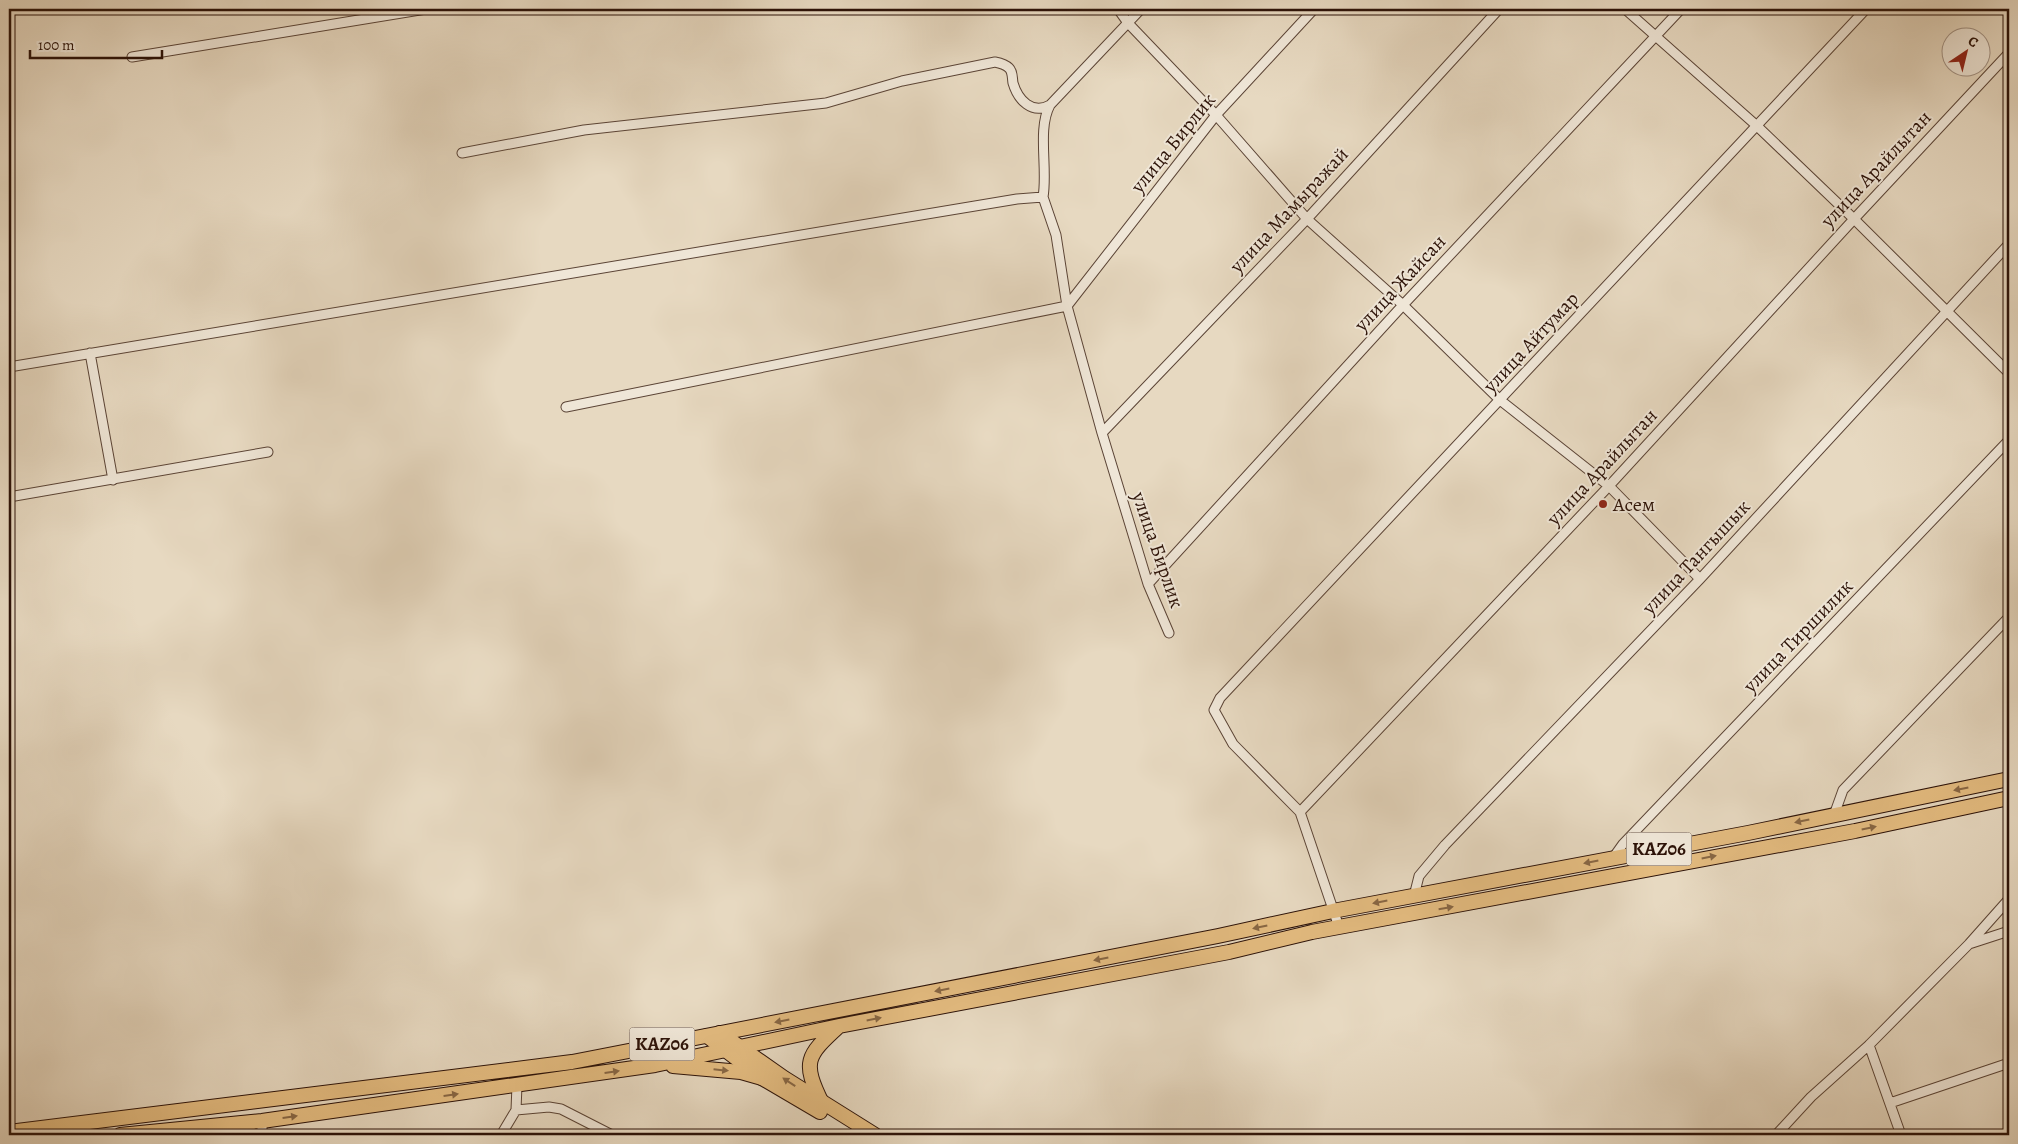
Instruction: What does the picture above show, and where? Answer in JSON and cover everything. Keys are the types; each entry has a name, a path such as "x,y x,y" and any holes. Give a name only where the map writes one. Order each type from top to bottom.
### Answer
{"main road":[{"name":"KАZ06","path":"9,1132 572,1062 1218,936 1333,911 1834,815 2009,779"},
{"name":"KАZ06","path":"120,1135 262,1121 655,1066 839,1026 1229,952 1339,927 1855,831 2009,798"},
{"path":"822,1103 810,1077 808,1066 812,1054 818,1045 839,1026"},
{"path":"714,1034 762,1078 857,1135"},
{"path":"731,1048 875,1135"},
{"path":"655,1066 720,1069 762,1078"}],"street":[{"path":"132,57 426,9"},
{"path":"1118,9 1128,23 1216,115 1307,218 1403,305 1500,400 1609,486 1700,579"},
{"path":"9,367 1017,199 1043,197 1045,180 1044,117 1050,105 1141,9"},
{"name":"улица Бирлик","path":"1067,306 1216,115 1314,9"},
{"name":"улица Мамыражай","path":"1102,432 1307,218 1499,9"},
{"path":"1625,9 1757,126 1854,218 2009,373"},
{"name":"улица Жайсан","path":"1148,584 1403,305 1681,9"},
{"name":"улица Айтумар","path":"1300,812 1233,744 1214,710 1220,698 1866,9"},
{"name":"улица Арайлытан","path":"1300,812 1609,486 1854,218 2009,53"},
{"path":"462,153 584,130 826,103 902,81 994,62 1004,64 1009,68 1012,73 1013,84 1021,98 1032,108 1041,110 1050,105"},
{"name":"улица Бирлик","path":"1043,197 1056,236 1067,306 1102,432 1148,584 1169,633"},
{"name":"улица Тангышык","path":"1414,896 1419,876 1445,845 1700,579 2009,244"},
{"path":"566,408 1067,306"},
{"path":"90,353 113,480"},
{"name":"улица Тиршилик","path":"1614,858 1623,844 2009,440"},
{"path":"9,497 268,452"},
{"path":"1834,815 1843,790 2009,617"},
{"path":"1300,812 1339,927"},
{"path":"1776,1135 1811,1097 1869,1045 1969,944 2009,899"},
{"path":"1969,944 2009,931"},
{"path":"1869,1045 1901,1135"},
{"path":"1890,1103 2009,1063"},
{"path":"501,1135 516,1110 517,1086"},
{"path":"516,1110 549,1107 561,1109 612,1135"},
{"path":"262,1121 262,1135"}],"place":[{"name":"Асем","path":"1603,504"}]}
